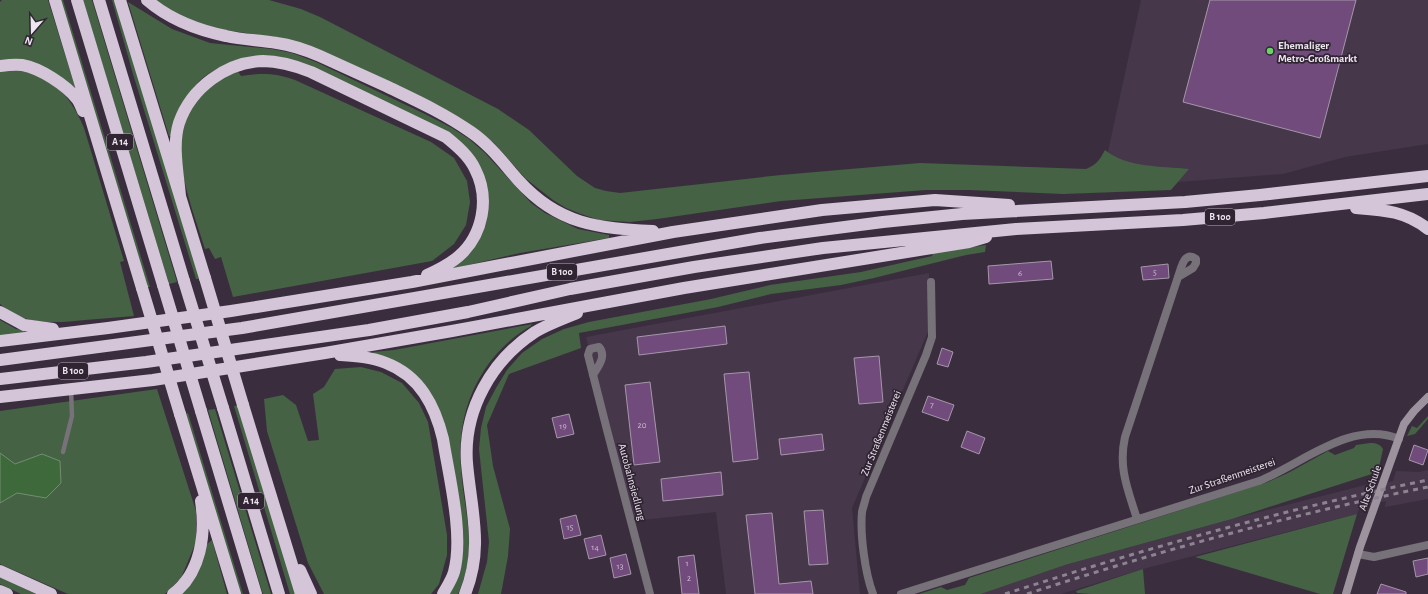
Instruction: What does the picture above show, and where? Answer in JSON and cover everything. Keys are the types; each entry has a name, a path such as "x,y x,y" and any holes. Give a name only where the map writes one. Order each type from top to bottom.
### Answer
{"highway":[{"path":"55,0 235,594"},
{"name":"A 14","path":"76,0 256,594"},
{"name":"A 14","path":"99,0 279,594"},
{"path":"120,0 301,594"},
{"path":"147,0 168,15 197,28 226,36 298,47 412,98 453,120 484,141 536,198 553,210 569,218 604,228 673,232"},
{"path":"180,196 176,145 179,123 196,93 204,85 224,71 250,62 280,62 306,70 446,137 458,148 475,168 480,180 483,202 481,221 475,235 468,247 458,256 436,271 412,282"},
{"path":"0,66 23,65 55,80 78,100 97,139"},
{"path":"1390,181 1428,169"},
{"name":"B 100","path":"0,360 242,328 760,238 962,214 1185,202 1428,176"},
{"name":"B 100","path":"0,379 146,362 369,330 468,312 570,289 694,267 853,244 1016,229 1183,220 1428,194"},
{"path":"0,340 108,328 231,311 412,282 673,232 814,211 935,200 1048,209"},
{"path":"1329,205 1386,210 1408,216 1428,229"},
{"path":"0,399 22,395 153,380 325,353 684,288 969,242 1016,229"},
{"path":"465,594 471,579 476,540 467,462 467,445 470,422 480,394 490,376 508,354 536,331 600,304"},
{"path":"0,312 24,325 37,328 53,330 108,328"},
{"path":"325,353 358,356 386,363 410,377 428,398 439,424 443,439 457,531 457,548 454,573 443,594"},
{"path":"173,594 180,589 191,573 203,539 204,522 193,455"},
{"path":"281,530 311,594"},
{"path":"0,571 51,594"},
{"path":"0,591 7,594"}],"street":[{"path":"1137,519 1124,476 1122,451 1125,437 1178,277"},
{"name":"Zur Straßenmeisterei","path":"873,594 866,567 862,511 866,497 932,337 931,282"},
{"name":"Autobahnsiedlung","path":"593,375 650,594"},
{"name":"Alte Schule","path":"1346,594 1358,554 1408,417 1428,397"},
{"name":"Zur Straßenmeisterei","path":"901,594 1259,481 1274,475 1317,451 1344,440 1378,433 1399,439"},
{"path":"1358,554 1374,557 1428,545"}],"lane":[{"path":"63,452 72,416 71,389"}],"shaded area":[{"path":"2,0 48,0 76,90 0,61 0,2"},
{"path":"59,0 63,0 150,287 145,287"},
{"path":"83,0 92,0 177,282 169,284"},
{"path":"112,0 117,0 201,279 196,279 133,74"},
{"path":"152,0 269,0 301,9 320,17 498,109 529,130 577,176 595,188 606,191 620,193 781,175 920,163 1086,169 1097,162 1105,150 1114,156 1134,163 1189,169 1171,190 1063,194 968,190 926,190 781,201 630,222 599,220 566,208 553,200 525,178 494,143 475,128 281,38 225,30 190,21"},
{"path":"1141,0 1428,0 1428,144 1345,157 1283,174 1100,188"},
{"path":"128,2 172,29 210,43 272,49 292,53 316,62 427,115 469,139 485,153 531,203 545,213 578,229 609,235 609,238 520,253 451,269 487,207 466,150 321,73 239,60 226,64 214,70 198,82 194,87 185,104 173,136 169,136"},
{"path":"0,70 15,70 41,77 62,92 78,114 84,128 124,261 120,262 134,316 51,322 30,320 9,311 0,304"},
{"path":"237,70 241,76 268,74 295,80 431,142 454,158 467,181 470,202 466,225 454,244 432,261 233,297 221,257 215,259 209,248 205,249 189,201 182,166 181,149 182,133 186,117 195,103 209,86"},
{"path":"986,245 985,252 966,255 874,278 841,285 771,294 718,307 579,333 581,348 509,374 487,425 493,466 510,529 508,556 501,594 478,594 487,562 489,542 479,449 481,428 486,407 507,370 522,353 542,339 564,329 589,322 711,299 770,285 861,272 932,256 933,253"},
{"path":"929,273 930,327 852,508 860,594 726,594 716,512 634,521 586,337"},
{"path":"0,320 16,329 24,330 24,333 0,337"},
{"path":"532,324 505,345 485,369 472,392 464,417 460,455 467,516 469,546 468,562 458,594 449,594 456,578 439,409 373,352 394,350"},
{"path":"361,367 381,372 402,383 419,403 428,422 447,535 447,555 439,584 431,594 324,594 308,563 267,431 264,399 283,395 296,405 308,441 319,440 313,394 324,387 335,369"},
{"path":"157,389 196,511 196,542 181,578 165,594 68,594 0,564 0,411"},
{"path":"239,405 296,594 290,594 234,406"},
{"path":"215,409 271,594 263,594 261,588 208,410"},
{"path":"188,413 243,594 238,594 183,414"},
{"path":"1428,416 1428,419 1415,434 1407,436 1412,426 1417,428"},
{"path":"1370,443 1378,444 1383,449 1378,472 1232,519 1065,565 981,594 919,594 941,587 947,590 965,585 969,578 1268,482 1328,451 1335,455 1354,448 1356,445"},
{"path":"0,453 15,464 42,454 60,461 61,483 46,498 17,493 0,503"},
{"path":"1428,470 1428,499 1385,507 1386,501 1360,507 1357,514 1143,569 1061,594 981,594 1065,565 1232,519 1365,485 1365,488 1393,481 1396,471 1419,472"},
{"path":"1357,514 1333,594 1320,594 1195,557"},
{"path":"212,540 227,594 179,594 206,545"},
{"path":"1143,569 1145,594 1092,594 1077,593 1076,591"},
{"path":"0,577 36,594 21,594 0,584"}],"building":[{"name":"Ehemaliger Metro-Großmarkt","path":"1210,0 1356,0 1320,138 1183,102"},
{"path":"1051,261 1053,279 989,284 988,266"},
{"path":"1168,264 1169,278 1143,280 1141,267"},
{"path":"725,326 727,344 639,355 637,337"},
{"path":"942,348 953,352 948,367 937,364"},
{"path":"879,356 883,402 859,404 854,358"},
{"path":"749,372 758,459 733,462 724,374"},
{"path":"650,382 660,462 634,465 625,385"},
{"path":"928,396 954,405 948,421 922,412"},
{"path":"569,414 574,434 557,438 552,418"},
{"path":"967,431 985,438 979,454 961,447"},
{"path":"822,434 824,450 781,455 779,439"},
{"path":"1414,445 1428,450 1423,465 1409,460"},
{"path":"721,472 723,495 663,501 661,479"},
{"path":"823,510 828,564 809,565 804,511"},
{"path":"772,513 779,584 811,581 813,594 755,594 746,515"},
{"path":"576,515 581,535 564,539 560,519"},
{"path":"601,535 606,555 589,559 584,539"},
{"path":"626,554 631,574 614,578 610,558"},
{"path":"694,555 699,594 682,594 678,557"},
{"path":"1428,558 1428,574 1416,577 1413,561"},
{"path":"1381,584 1406,592 1406,594 1377,594"}],"railway":[{"path":"1005,594 1110,561 1215,531 1374,491 1428,480"},
{"path":"1027,594 1226,534 1327,509 1428,487"}],"place":[{"name":"Ehemaliger Metro-Großmarkt","path":"1270,51"}]}
